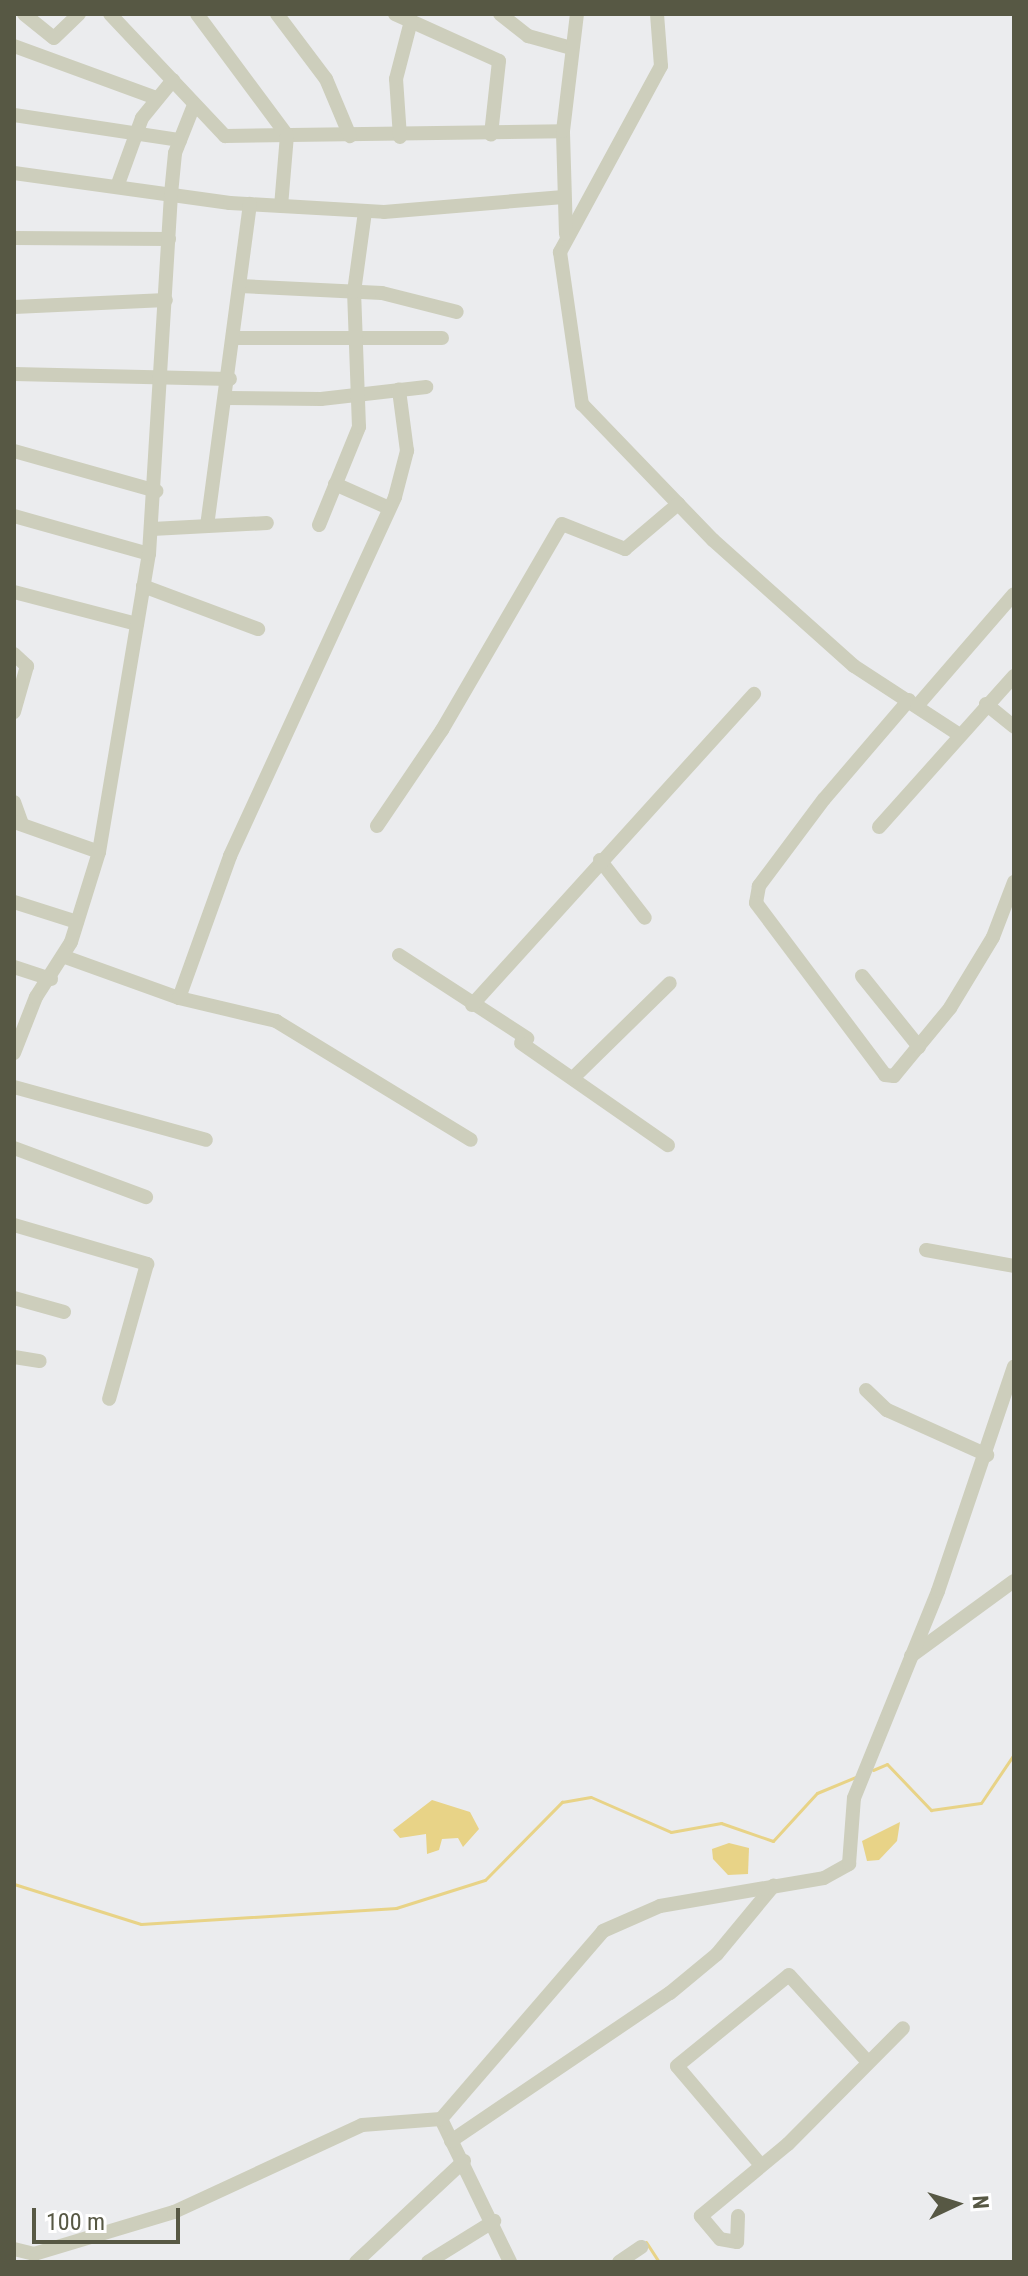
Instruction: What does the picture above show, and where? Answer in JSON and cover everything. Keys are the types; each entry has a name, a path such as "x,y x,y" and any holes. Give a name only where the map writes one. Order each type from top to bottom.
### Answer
{"street":[{"path":"24,14 54,38 79,14"},
{"path":"110,14 225,136 400,137 563,131"},
{"path":"197,14 287,135 281,206"},
{"path":"277,14 326,79 350,136"},
{"path":"395,14 499,61 491,135"},
{"path":"500,14 528,36 571,48"},
{"path":"577,14 563,131 566,235 558,272 582,404 678,504 854,666 960,735"},
{"path":"566,235 661,66 657,14"},
{"path":"400,137 396,79 411,21"},
{"path":"14,46 156,98"},
{"path":"118,184 133,134 156,98 173,80"},
{"path":"14,1053 36,997 65,957 99,852 149,554 156,491 171,194 180,140 194,105"},
{"path":"14,115 180,140"},
{"path":"14,173 118,184 250,204 365,212 563,197"},
{"path":"207,526 230,379 250,204"},
{"path":"319,525 359,427 354,292 365,212"},
{"path":"14,238 169,239"},
{"path":"240,286 354,292 457,312"},
{"path":"14,307 166,300"},
{"path":"234,338 354,342 442,338"},
{"path":"14,374 163,374 230,379"},
{"path":"227,398 360,395 426,387"},
{"path":"179,998 230,856 389,508 407,451 399,390"},
{"path":"14,451 156,491"},
{"path":"335,484 389,508"},
{"path":"377,826 442,730 562,524 625,549 678,504"},
{"path":"14,516 149,554"},
{"path":"152,529 267,523"},
{"path":"143,586 258,629"},
{"path":"14,592 137,624"},
{"path":"1014,594 913,703 756,894 885,1075 899,1074 988,946 1014,882"},
{"path":"14,654 27,666 14,712"},
{"path":"879,827 1014,676"},
{"path":"472,1005 600,860 754,694"},
{"path":"986,704 1014,727"},
{"path":"14,802 18,823 99,852"},
{"path":"600,860 645,918"},
{"path":"14,902 77,922"},
{"path":"399,955 668,1145"},
{"path":"65,957 179,998 276,1021 471,1140"},
{"path":"14,967 51,979"},
{"path":"862,976 919,1047"},
{"path":"574,1077 670,983"},
{"path":"14,1087 206,1140"},
{"path":"14,1148 146,1197"},
{"path":"14,1225 147,1264 109,1399"},
{"path":"926,1250 1014,1266"},
{"path":"14,1298 64,1312"},
{"path":"14,1357 40,1361"},
{"path":"14,2249 46,2251 174,2212 362,2125 441,2119 603,1931 660,1906 824,1878 849,1864 854,1798 987,1455 1014,1366"},
{"path":"866,1390 887,1410 987,1455"},
{"path":"910,1656 1014,1581"},
{"path":"451,2141 670,1993 717,1954 774,1885"},
{"path":"760,2164 677,2066 789,1975 868,2062"},
{"path":"738,2216 737,2242 720,2239 701,2216 903,2028"},
{"path":"441,2119 494,2221 510,2262"},
{"path":"356,2262 464,2161"},
{"path":"428,2262 494,2221"},
{"path":"619,2262 641,2247"}],"shaded area":[{"path":"432,1800 470,1812 479,1829 463,1847 458,1838 442,1839 439,1850 427,1854 426,1834 400,1838 393,1830"},
{"path":"900,1822 897,1841 879,1860 867,1861 862,1841"},
{"path":"729,1843 749,1848 748,1874 728,1875 713,1859 712,1849"}],"waterway":[{"path":"873,1770 887,1764 931,1810 981,1803 1014,1754"},
{"path":"14,1884 141,1924 396,1908 485,1880 562,1802 591,1797 671,1832 721,1823 773,1841 817,1793 858,1776"},
{"path":"646,2242 659,2262"}]}
